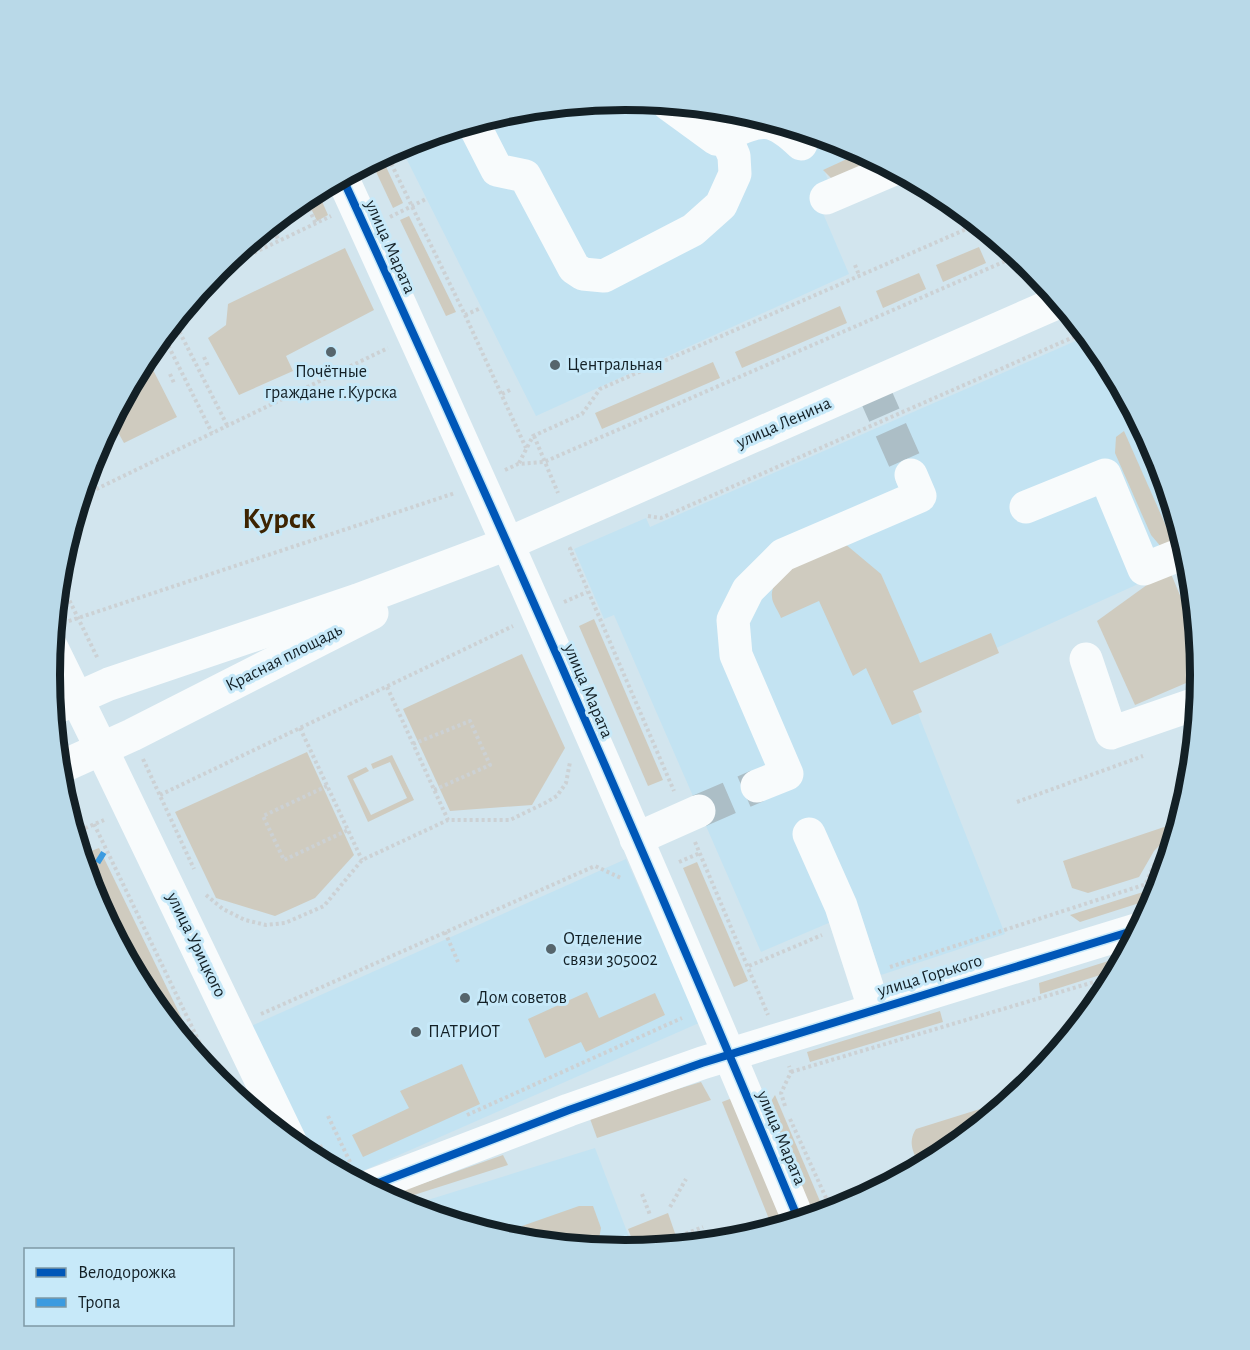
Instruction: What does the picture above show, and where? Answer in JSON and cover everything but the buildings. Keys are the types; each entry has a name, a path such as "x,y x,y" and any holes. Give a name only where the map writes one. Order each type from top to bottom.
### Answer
{"street":[{"path":"680,113 716,139 754,125"},
{"path":"476,130 497,170 525,176 567,260 583,274 593,276 614,271 693,230 721,204 735,174 734,156 725,135"},
{"path":"793,136 801,144"},
{"path":"826,198 884,173"},
{"name":"улица Марата","path":"345,185 507,544 523,626 636,839 716,1058 795,1214"},
{"name":"улица Ленина","path":"507,544 1052,305"},
{"path":"757,786 787,774 736,655 733,620 748,590 783,555 920,496 911,475"},
{"path":"1026,507 1105,475 1144,569 1177,556"},
{"path":"60,683 65,704 109,684 358,600 507,544"},
{"name":"Красная площадь","path":"68,764 132,735 507,544"},
{"path":"1086,659 1112,733 1189,707"},
{"name":"улица Урицкого","path":"65,704 102,750 302,1138"},
{"path":"636,839 699,811"},
{"path":"809,834 847,925 874,1008"},
{"name":"улица Горького","path":"364,1176 569,1110 716,1058 1128,932"}],"path":[{"path":"390,161 465,315 526,449"},
{"path":"420,202 426,199"},
{"path":"308,207 316,224"},
{"path":"243,258 334,215"},
{"path":"518,464 533,436 582,414 600,389 970,228"},
{"path":"275,232 279,241"},
{"path":"63,622 461,491 518,464 544,462 1008,260"},
{"path":"855,265 860,275"},
{"path":"465,315 481,308"},
{"path":"178,329 227,425"},
{"path":"167,344 212,433"},
{"path":"90,493 394,345"},
{"path":"204,357 208,366"},
{"path":"170,374 174,383"},
{"path":"502,394 512,389"},
{"path":"82,830 523,626 587,591"},
{"path":"66,593 109,684"},
{"path":"387,687 448,820"},
{"path":"413,744 470,721 490,765 434,790"},
{"path":"300,728 362,860"},
{"path":"132,735 198,877"},
{"path":"1017,802 1151,753"},
{"path":"203,887 208,898 245,920 266,925 285,923 324,906 362,860 448,820 510,820 557,796 566,783 570,758"},
{"path":"327,786 263,816 279,851 284,860 348,830"},
{"path":"94,824 204,1053"},
{"path":"1145,884 1160,858"},
{"path":"258,1015 595,866 620,876 624,886"},
{"path":"864,976 1150,882"},
{"path":"748,966 847,925"},
{"path":"445,932 458,962"},
{"path":"791,1072 1101,980"},
{"path":"678,1008 683,1018 716,1058"},
{"path":"459,1119 683,1018"},
{"path":"328,1116 354,1171"},
{"path":"670,1207 686,1179"},
{"path":"642,1194 650,1215"},
{"path":"680,1236 703,1227"}],"shaded area":[{"path":"625,110 662,111 735,121 807,140 850,157 824,170 835,197 819,204 849,274 536,416 405,155 443,140 515,121 588,111"},
{"path":"851,157 874,167 833,180 823,170"},
{"path":"385,164 403,203 393,208 374,168"},
{"path":"321,199 328,215 317,221 310,206"},
{"path":"409,216 456,312 446,316 400,220"},
{"path":"979,247 986,263 943,282 936,265"},
{"path":"345,248 374,310 286,356 293,371 239,395 208,338 226,325 228,304"},
{"path":"919,273 926,289 883,308 876,291"},
{"path":"840,306 847,323 742,368 735,352"},
{"path":"1079,339 1095,361 1132,425 1160,493 1179,565 908,688 1005,934 881,975 859,910 761,952 614,615 604,619 574,549 646,518 650,527"},
{"path":"713,362 720,378 602,429 595,413"},
{"path":"151,367 177,417 124,443 116,429"},
{"path":"1124,431 1174,544 1162,548 1151,535 1115,453 1116,437"},
{"path":"844,543 881,574 920,663 991,633 999,653 913,691 922,712 892,725 866,668 853,676 819,601 781,618 772,599 774,586 789,569 811,556"},
{"path":"1169,569 1186,609 1190,681 1135,705 1097,621"},
{"path":"594,619 663,780 648,786 579,626"},
{"path":"522,654 565,748 532,805 450,811 403,709"},
{"path":"307,752 354,855 315,898 275,916 216,898 175,812"},
{"path":"392,755 414,800 368,822 347,776 366,767 369,771 353,779 371,815 407,798 390,762 373,769 371,764"},
{"path":"1170,825 1165,840 1154,851 1139,877 1088,893 1072,888 1063,861"},
{"path":"99,848 190,1036 155,989 136,958 118,925 88,852"},
{"path":"626,859 699,1023 358,1173 307,1142 251,1026"},
{"path":"697,862 748,981 734,987 683,868"},
{"path":"1147,891 1142,902 1080,922 1070,915"},
{"path":"1113,959 1104,974 1040,994 1039,983"},
{"path":"587,992 599,1018 655,993 665,1015 586,1052 581,1042 545,1058 528,1019"},
{"path":"940,1011 943,1022 810,1062 807,1052"},
{"path":"462,1064 480,1104 363,1157 352,1135 409,1108 400,1091"},
{"path":"701,1082 711,1100 597,1138 589,1116"},
{"path":"775,1095 821,1204 809,1209 768,1106"},
{"path":"735,1097 785,1217 770,1221 722,1102"},
{"path":"991,1106 939,1145 916,1159 912,1143 916,1129"},
{"path":"595,1148 630,1240 588,1239 515,1229 479,1221 422,1202"},
{"path":"503,1155 508,1165 408,1197 398,1192"},
{"path":"579,1206 593,1206 601,1228 599,1239 524,1230 522,1226"},
{"path":"668,1213 676,1237 632,1240 628,1229"}],"tunnel":[{"path":"871,385 911,475"},
{"path":"699,811 757,786"}],"marked path":[{"path":"94,868 106,849"}],"cycle path":[{"path":"345,185 575,697 796,1213"},
{"path":"378,1183 569,1110 702,1063 1128,932"}],"place":[{"name":"Почётные граждане г.Курска","path":"331,352"},
{"name":"Центральная","path":"555,365"},
{"name":"Отделение связи 305002","path":"551,949"},
{"name":"Дом советов","path":"465,998"},
{"name":"ПАТРИОТ","path":"416,1032"}],"district":[{"name":"Курск","path":"279,519"}]}
